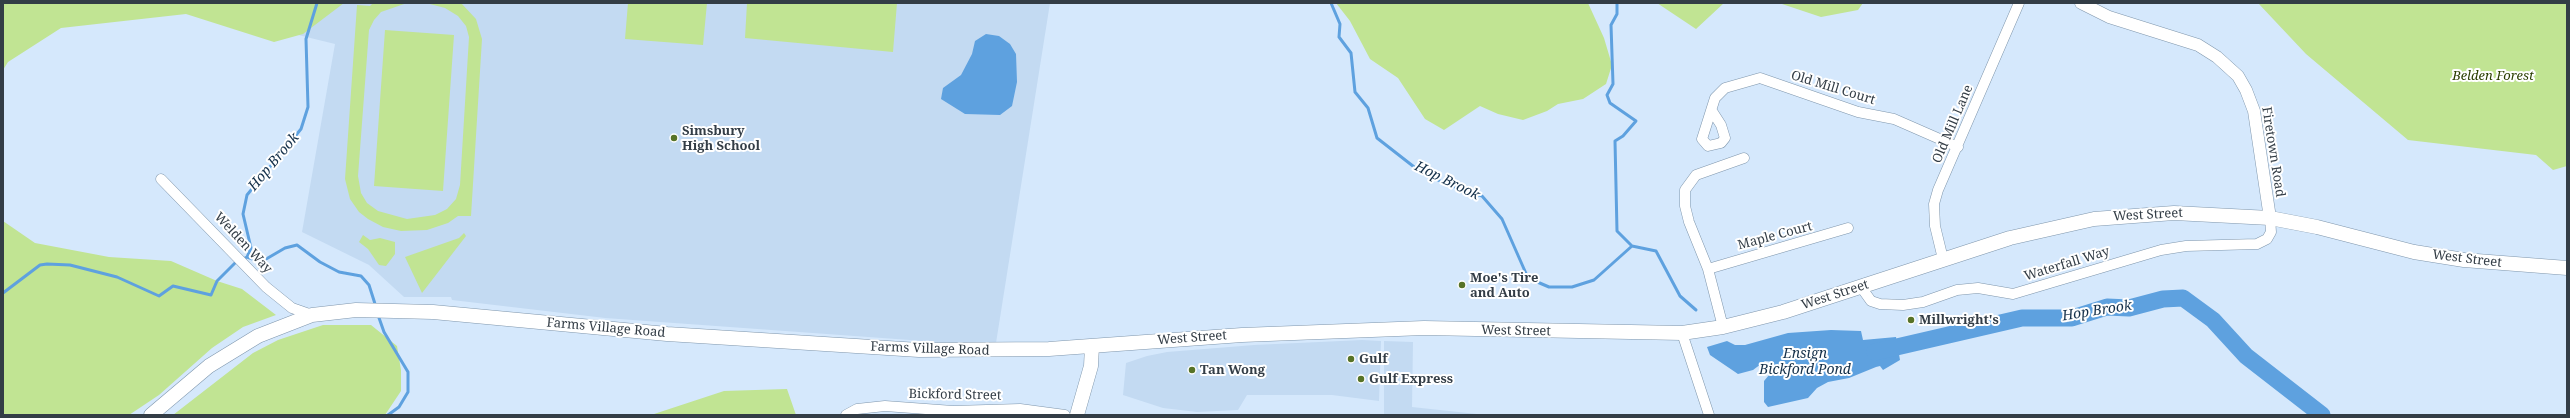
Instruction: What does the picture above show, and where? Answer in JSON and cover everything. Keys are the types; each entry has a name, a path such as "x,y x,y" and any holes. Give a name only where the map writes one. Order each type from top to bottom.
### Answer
{"main road":[{"name":"West Street","path":"1092,346 1242,335 1424,328 1682,333 1723,327 1783,312 2010,238 2059,226 2118,216 2174,213 2270,218 2414,252 2464,260 2567,268"},
{"name":"Farms Village Road","path":"151,415 209,366 258,336 312,315 371,310 386,309 667,334 919,350 1050,349 1092,346"},
{"path":"1077,415 1091,366 1092,346"}],"street":[{"name":"Old Mill Lane","path":"1943,259 1935,226 1934,204 1938,190 1958,147 2019,3"},
{"name":"Firetown Road","path":"2081,3 2109,17 2198,46 2217,58 2238,76 2246,90 2254,111 2270,218"},
{"name":"Old Mill Court","path":"1712,111 1715,98 1725,88 1760,78 1858,112 1894,119 1958,147"},
{"path":"1723,327 1708,269 1689,222 1685,206 1685,190 1696,175 1744,158"},
{"name":"Welden Way","path":"161,179 266,287 292,308 312,315"},
{"name":"Waterfall Way","path":"1861,287 1871,300 1880,304 1903,305 1923,302 1964,289 1978,288 2014,294 2161,250 2198,245 2257,244 2267,239 2271,232 2270,218"},
{"name":"Maple Court","path":"1708,269 1848,228"},
{"path":"1682,333 1709,415"},
{"name":"Bickford Street","path":"846,415 857,409 885,406 959,413 1020,409 1065,415"}],"shaded area":[{"name":"Simsbury High School","path":"289,3 1050,3 996,343 979,345 605,318 452,300 451,297 404,297 369,265 302,232 335,44 282,31"},
{"path":"1362,340 1381,341 1379,401 1332,395 1247,395 1238,410 1197,412 1163,408 1123,395 1126,363 1147,356 1167,352 1254,345"},
{"path":"1384,341 1413,342 1412,407 1486,415 1384,415"}],"green space":[{"path":"3,3 344,3 303,34 274,42 186,14 61,28 8,62 3,70"},
{"path":"373,3 407,3 381,12 374,20 369,30 358,176 361,193 367,203 378,211 407,219 435,215 447,209 456,199 460,185 469,37 466,26 458,16 445,8 426,3 461,3 476,19 482,39 471,216 458,216 448,223 427,230 401,231 383,227 368,219 359,212 350,199 345,179 357,5 370,6"},
{"path":"628,3 707,3 703,45 625,39"},
{"path":"747,3 897,3 893,52 745,38"},
{"path":"1336,3 1588,3 1604,38 1612,65 1606,84 1583,99 1558,104 1547,111 1523,120 1498,114 1480,106 1444,130 1425,119 1398,78 1370,59 1350,21"},
{"path":"1657,3 1724,3 1696,29"},
{"path":"1779,3 1863,3 1858,10 1821,17"},
{"name":"Belden Forest","path":"2258,3 2567,3 2567,166 2553,170 2536,155 2408,140 2306,54"},
{"path":"385,30 454,35 443,191 374,186"},
{"path":"3,221 35,243 109,257 171,261 217,281 242,289 276,315 243,327 212,348 159,395 129,415 3,415"},
{"path":"464,233 466,236 422,293 405,257 459,238"},
{"path":"363,235 370,240 380,238 395,242 395,254 386,266 379,265 368,249 359,242"},
{"path":"323,325 371,325 397,346 401,370 401,391 385,415 173,415 253,353 278,340"},
{"path":"787,389 796,415 651,415 724,391"}],"water":[{"path":"986,34 999,36 1010,44 1016,54 1017,82 1012,106 1000,115 965,114 941,99 943,88 961,75 972,54 975,41"},
{"name":"Ensign Bickford Pond","path":"1831,330 1861,331 1863,340 1896,337 1900,360 1883,370 1880,366 1849,378 1828,382 1817,388 1808,398 1768,407 1764,402 1764,381 1774,369 1774,362 1765,361 1753,370 1738,374 1710,355 1707,347 1727,341 1735,345 1745,345 1788,333"}],"waterway":[{"name":"Hop Brook","path":"3,293 40,265 47,264 70,265 117,277 159,296 173,286 211,295 217,281 235,263 247,257 251,248 243,214 247,195 301,129 308,107 306,39 317,3"},
{"name":"Hop Brook","path":"1331,3 1340,24 1339,37 1351,53 1355,92 1368,108 1377,138 1418,170 1446,184 1482,196 1502,219 1528,278 1549,287 1572,287 1594,280 1632,246 1656,251 1680,296 1696,310"},
{"path":"1617,3 1617,14 1611,25 1613,84 1607,95 1610,103 1636,121 1623,136 1615,141 1617,231 1632,246"},
{"path":"247,257 261,262 285,248 297,245 320,262 339,272 361,276 369,285 376,307"},
{"name":"Hop Brook","path":"1875,352 2022,318 2072,318 2107,307 2129,308 2163,299 2183,298 2213,320 2246,356 2322,415"},
{"path":"378,315 384,332 408,372 408,392 399,407 388,415"}],"place":[{"name":"Simsbury High School","path":"674,138"},
{"name":"Moe's Tire and Auto","path":"1462,285"},
{"name":"Millwright's","path":"1911,320"},
{"name":"Gulf","path":"1351,359"},
{"name":"Tan Wong","path":"1192,370"},
{"name":"Gulf Express","path":"1361,379"}]}
